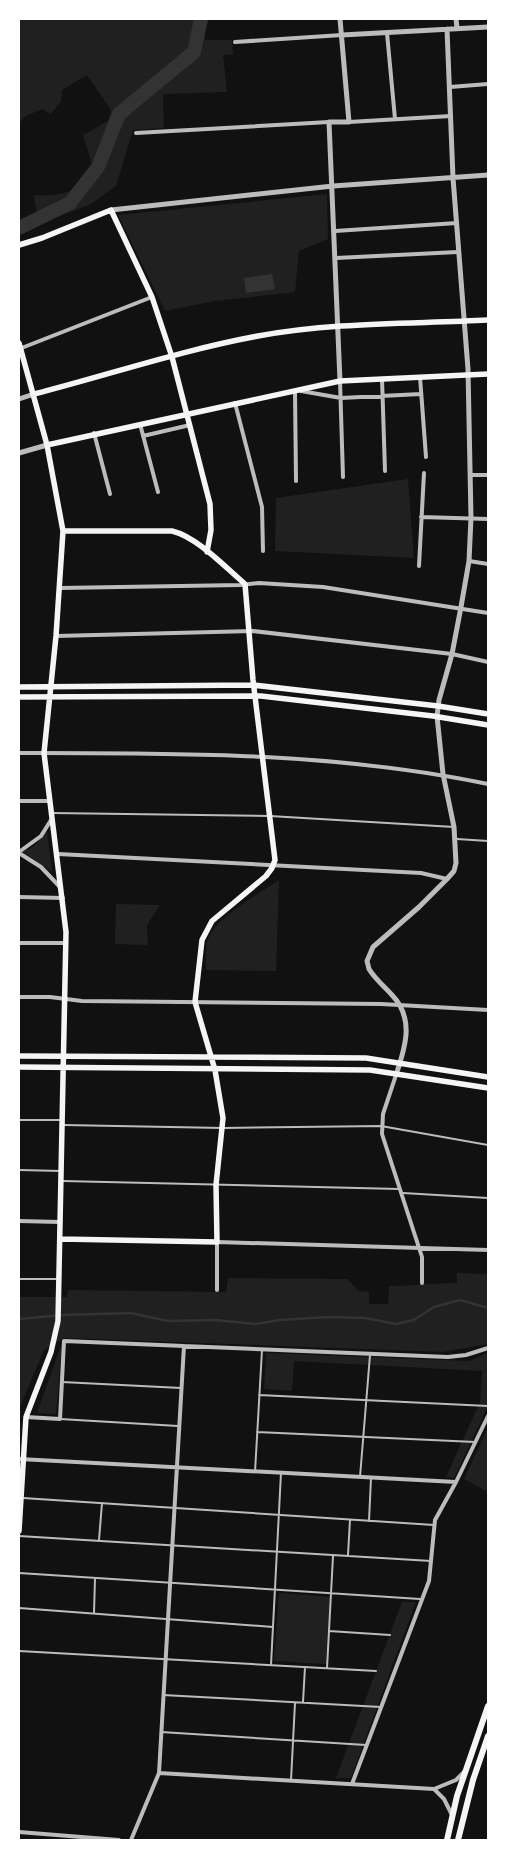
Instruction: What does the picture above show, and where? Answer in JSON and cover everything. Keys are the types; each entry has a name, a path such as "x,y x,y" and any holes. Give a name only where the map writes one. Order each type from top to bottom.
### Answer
{"main road":[{"path":"19,245 42,238 111,210 152,297 172,357 210,504 212,530 207,552"},
{"path":"34,394 258,336 338,326 488,320"},
{"path":"19,347 34,394 47,445 63,531 56,636 44,753 58,854 66,943 63,999 58,1322 51,1352 24,1420 19,1531"},
{"path":"47,445 94,433 340,381 488,374"},
{"path":"60,1238 217,1242 216,1185 223,1128 223,1111 212,1058 195,1002 202,940 207,927 218,915 266,876 274,864 263,756 253,684 245,584 207,552 180,533 172,531 63,531"},
{"path":"19,687 253,684 438,706 488,714"},
{"path":"19,697 255,696 437,716 488,725"},
{"path":"19,1056 356,1057 400,1062 488,1077"},
{"path":"19,1066 215,1070 358,1069 397,1072 488,1088"},
{"path":"447,1840 452,1815 488,1706"},
{"path":"458,1840 463,1817 488,1736"}],"street":[{"path":"340,19 349,122"},
{"path":"456,19 457,28"},
{"path":"235,42 488,26"},
{"path":"422,1283 422,1257 383,1142 381,1126 400,1062 407,1026 400,1004 368,969 369,953 378,941 419,907 447,880 456,868 454,827 443,774 437,716 452,654 469,561 471,518 468,374 453,178 447,29"},
{"path":"387,32 395,119"},
{"path":"450,87 488,84"},
{"path":"136,133 451,116"},
{"path":"329,122 335,231 343,477"},
{"path":"111,210 333,186 488,175"},
{"path":"335,231 457,223"},
{"path":"336,258 458,252"},
{"path":"19,347 152,297"},
{"path":"420,377 426,457"},
{"path":"382,379 385,471"},
{"path":"296,481 295,390 340,398 421,394"},
{"path":"19,399 34,394"},
{"path":"234,403 262,507 264,551"},
{"path":"140,424 158,492"},
{"path":"144,436 190,424"},
{"path":"94,433 110,494"},
{"path":"19,453 47,445"},
{"path":"419,566 424,473"},
{"path":"470,475 488,475"},
{"path":"422,517 488,519"},
{"path":"469,561 488,564"},
{"path":"60,588 259,583 323,587 488,612"},
{"path":"56,636 249,631 452,654 488,662"},
{"path":"19,753 263,756 443,774 488,784"},
{"path":"19,801 50,801"},
{"path":"52,815 41,836 19,852 41,867 62,891"},
{"path":"58,854 421,873 447,880"},
{"path":"19,898 63,898"},
{"path":"19,943 66,943"},
{"path":"19,997 82,1001 400,1004 488,1010"},
{"path":"19,1221 60,1222"},
{"path":"217,1290 217,1242 488,1250"},
{"path":"24,1420 60,1419 64,1342 457,1357 488,1348"},
{"path":"131,1840 159,1773 184,1346"},
{"path":"352,1784 423,1599 433,1561 434,1525 437,1514 456,1482 488,1416"},
{"path":"21,1459 456,1482"},
{"path":"159,1773 434,1789 456,1780 466,1771"},
{"path":"434,1789 444,1799 452,1815"},
{"path":"19,1832 119,1840"}],"lane":[{"path":"52,815 270,816 454,827"},
{"path":"455,839 488,841"},
{"path":"19,1120 223,1128 381,1126 488,1145"},
{"path":"19,1170 61,1171"},
{"path":"60,1181 400,1191 488,1198"},
{"path":"19,1279 59,1279"},
{"path":"255,1472 262,1350"},
{"path":"360,1477 370,1354"},
{"path":"62,1382 182,1388"},
{"path":"260,1395 488,1406"},
{"path":"60,1419 179,1426"},
{"path":"257,1432 476,1442"},
{"path":"270,1665 281,1473"},
{"path":"369,1521 371,1478"},
{"path":"21,1498 434,1525"},
{"path":"99,1540 102,1503"},
{"path":"348,1556 350,1520"},
{"path":"19,1536 433,1561"},
{"path":"327,1668 333,1555"},
{"path":"19,1573 96,1576 423,1599"},
{"path":"94,1613 96,1576"},
{"path":"19,1608 273,1627"},
{"path":"329,1631 390,1635"},
{"path":"19,1651 376,1671"},
{"path":"303,1703 305,1667"},
{"path":"163,1695 382,1707"},
{"path":"291,1781 295,1703"},
{"path":"161,1732 368,1745"}],"shaded area":[{"path":"19,19 210,19 204,26 205,40 232,40 233,54 223,55 227,92 163,94 164,128 133,130 116,186 91,204 19,232 19,220 37,215 34,195 54,195 68,192 87,177 93,168 83,135 108,121 111,110 87,75 62,90 61,101 51,114 42,109 26,116 19,123"},
{"path":"327,194 328,239 299,251 295,292 215,301 165,311 118,215"},
{"path":"272,274 275,289 246,293 244,278"},
{"path":"408,479 414,558 275,551 276,498"},
{"path":"47,831 52,872 23,852 33,847"},
{"path":"279,880 276,971 206,970 207,943 213,930 229,914"},
{"path":"116,904 160,905 147,925 148,945 115,944"},
{"path":"457,1273 488,1274 488,1344 443,1352 64,1338 44,1350 19,1409 19,1297 67,1297 68,1290 226,1292 228,1278 348,1279 358,1291 369,1292 369,1304 388,1304 389,1286 457,1283"},
{"path":"62,1343 56,1414 37,1413"},
{"path":"266,1353 469,1361 488,1353 488,1406 454,1478 446,1477 480,1402 482,1371 294,1361 292,1391 264,1389"},
{"path":"488,1427 488,1492 464,1479"},
{"path":"279,1593 330,1597 326,1664 274,1661"},
{"path":"402,1602 416,1602 351,1778 336,1778"}],"waterway":[{"path":"19,228 70,203 98,167 119,114 194,52 201,19"},
{"path":"19,1319 62,1315 131,1313 168,1321 215,1320 255,1324 280,1320 329,1317 365,1318 396,1324 414,1320 434,1307 460,1300 488,1308"}]}
